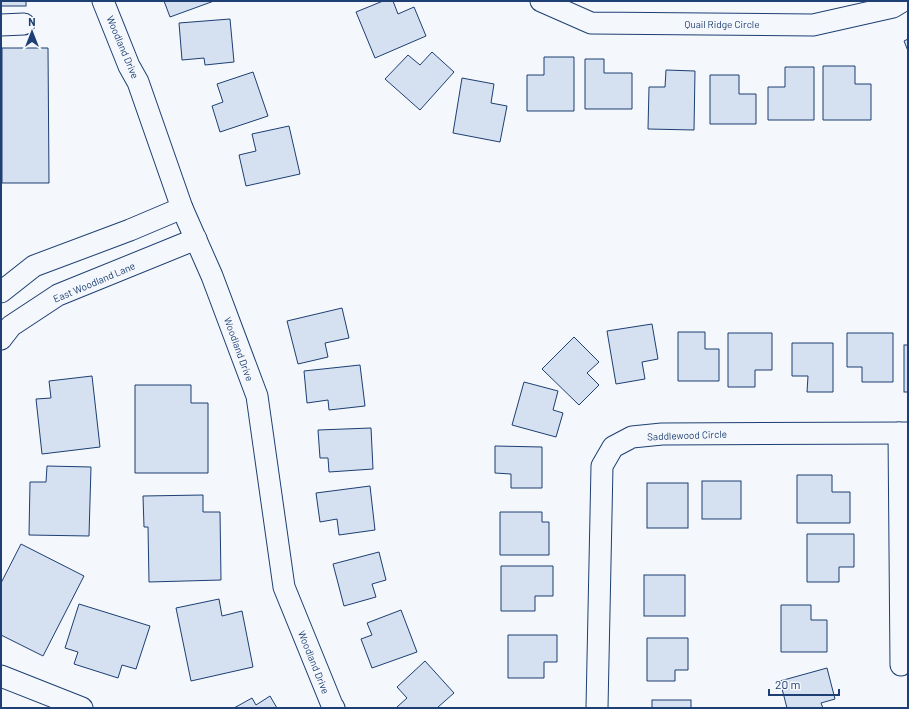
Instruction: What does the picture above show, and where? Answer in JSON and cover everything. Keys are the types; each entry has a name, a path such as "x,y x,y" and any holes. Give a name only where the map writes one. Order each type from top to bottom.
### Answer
{"street":[{"name":"Woodland Drive","path":"103,1 129,66 138,82 182,208 212,276 257,396 284,587 334,708"},
{"name":"Quail Ridge Circle","path":"541,1 591,23 813,25 894,7 903,1"},
{"path":"1,25 24,24"},
{"path":"1,292 34,266 130,230 182,208"},
{"name":"East Woodland Lane","path":"1,339 11,326 58,295 196,239"},
{"path":"901,665 903,433"},
{"name":"Saddlewood Circle","path":"597,708 602,466 613,447 632,437 662,434 903,433"},
{"path":"1,676 82,708"}],"building":[{"path":"1,1 26,1 26,6 1,6"},
{"path":"164,1 214,1 170,17"},
{"path":"383,1 393,1 398,14 414,7 426,36 375,58 356,12"},
{"path":"230,19 234,62 205,65 204,58 182,60 179,23"},
{"path":"908,39 908,51 904,41"},
{"path":"2,48 48,48 49,183 2,183"},
{"path":"432,52 454,72 420,110 385,79 408,55 420,65"},
{"path":"544,57 574,57 574,111 527,111 527,75 544,75"},
{"path":"585,59 604,59 604,73 632,73 632,109 585,109"},
{"path":"823,66 855,66 855,84 871,84 871,120 823,120"},
{"path":"785,67 814,67 814,120 768,120 768,87 785,87"},
{"path":"666,70 695,71 694,130 648,129 649,87 665,87"},
{"path":"253,72 268,116 220,132 212,106 223,102 217,84"},
{"path":"710,75 739,75 739,94 756,94 756,124 710,124"},
{"path":"462,78 494,84 491,103 507,106 500,142 453,133"},
{"path":"289,126 300,174 246,186 239,155 256,151 252,134"},
{"path":"342,308 349,338 325,343 328,357 298,364 287,321"},
{"path":"652,324 658,359 642,362 645,379 616,384 607,331"},
{"path":"678,332 705,332 705,349 719,349 719,381 678,381"},
{"path":"728,333 772,333 772,370 755,370 755,387 728,387"},
{"path":"847,333 893,333 893,382 862,382 862,367 847,367"},
{"path":"574,337 599,362 587,373 599,385 579,405 542,369"},
{"path":"792,343 833,343 833,392 807,392 808,376 792,376"},
{"path":"904,345 908,345 908,392 904,392"},
{"path":"360,365 365,406 329,410 328,400 307,403 304,371"},
{"path":"92,376 100,447 42,454 36,399 51,398 49,381"},
{"path":"524,382 558,391 553,410 563,413 556,437 512,425"},
{"path":"135,385 191,385 191,403 208,403 208,473 135,473"},
{"path":"371,428 373,469 329,472 328,458 320,458 318,430"},
{"path":"495,446 542,447 542,488 511,488 511,474 495,473"},
{"path":"47,466 91,467 89,536 29,535 30,482 46,482"},
{"path":"797,475 832,475 832,492 850,492 850,523 797,523"},
{"path":"702,481 741,481 741,519 702,519"},
{"path":"647,483 688,483 688,528 647,528"},
{"path":"370,486 375,530 339,535 337,519 320,522 316,493"},
{"path":"203,495 203,512 220,512 221,580 149,582 148,527 144,527 143,496"},
{"path":"500,512 542,512 542,522 549,522 549,555 500,555"},
{"path":"807,534 854,534 854,567 839,567 839,582 807,582"},
{"path":"21,544 84,576 43,656 1,635 1,583"},
{"path":"379,552 386,580 372,584 376,597 344,606 333,564"},
{"path":"501,566 553,566 553,596 535,596 535,611 501,611"},
{"path":"644,575 685,575 685,616 644,616"},
{"path":"219,599 222,616 242,611 253,667 191,681 176,608"},
{"path":"79,604 150,626 136,669 122,665 118,678 74,664 78,652 65,648"},
{"path":"781,605 811,605 811,620 827,620 827,652 781,652"},
{"path":"401,610 417,652 372,668 361,639 372,635 367,623"},
{"path":"508,635 557,635 557,662 544,662 544,678 508,678"},
{"path":"647,638 688,638 688,670 675,670 675,681 647,681"},
{"path":"425,661 454,693 437,708 397,707 407,698 397,687"},
{"path":"827,668 835,699 821,703 823,708 787,708 780,681"},
{"path":"270,696 277,708 234,708 252,698 256,705"},
{"path":"652,700 691,700 691,708 652,708"}]}
